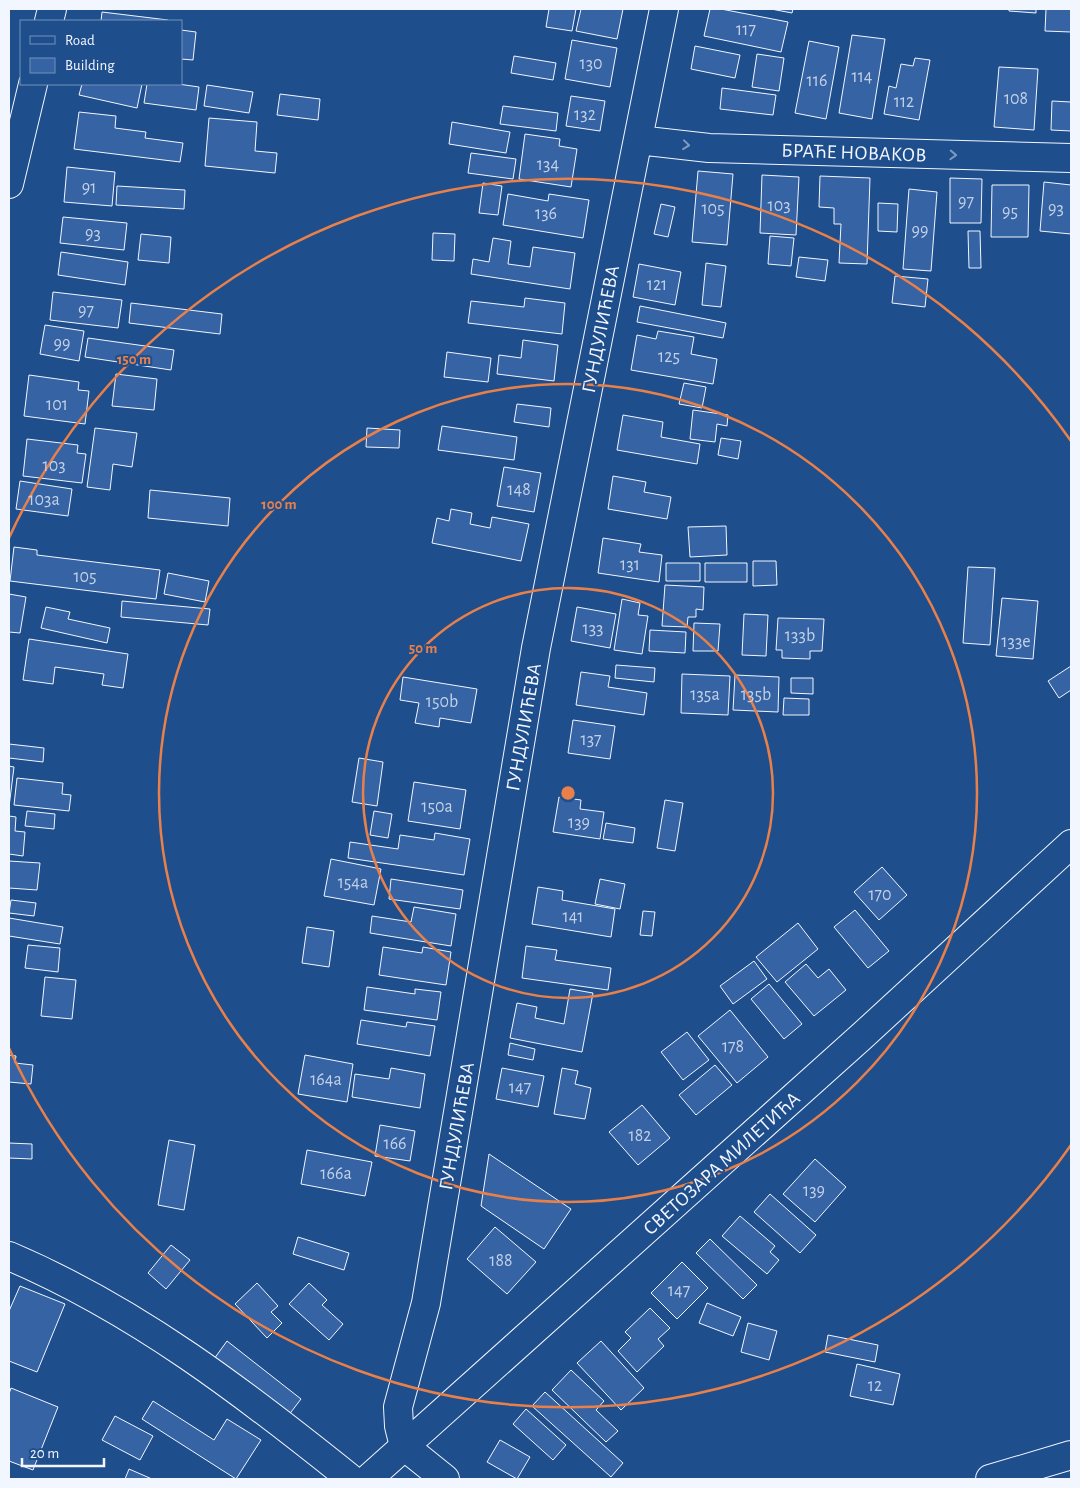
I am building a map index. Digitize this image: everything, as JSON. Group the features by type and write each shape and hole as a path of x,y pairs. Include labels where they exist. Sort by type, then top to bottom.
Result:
{"street":[{"name":"ГУНДУЛИЋЕВА","path":"404,1446 399,1426 398,1407 426,1304 536,648 664,9"},
{"path":"9,184 34,85"},
{"name":"БРАЋЕ НОВАКОВ","path":"638,140 709,148 1071,158"},
{"name":"СВЕТОЗАРА МИЛЕТИЋА","path":"368,1479 862,1037 1071,844"},
{"path":"9,1256 78,1288 162,1337 277,1420 351,1479"},
{"path":"404,1446 445,1479"},
{"path":"990,1479 1071,1455"}],"building":[{"path":"549,9 576,9 572,31 546,27"},
{"path":"581,9 623,9 617,39 576,31"},
{"path":"710,9 721,9 788,22 781,52 704,36"},
{"path":"771,9 793,9 792,13"},
{"path":"1009,9 1036,9 1036,13 1009,11"},
{"path":"1046,9 1071,9 1071,32 1045,31"},
{"path":"102,12 168,20 101,20"},
{"path":"182,30 196,32 193,60 182,59"},
{"path":"852,35 885,39 872,119 839,113"},
{"path":"572,40 617,48 610,87 565,79"},
{"path":"809,41 839,47 826,119 795,113"},
{"path":"695,46 740,55 735,78 691,69"},
{"path":"757,54 784,58 779,91 752,87"},
{"path":"514,56 556,63 553,80 511,73"},
{"path":"915,58 930,60 919,120 884,114 889,86 896,88 901,64 913,66"},
{"path":"999,67 1038,69 1034,130 994,127"},
{"path":"82,85 142,85 137,108 79,95"},
{"path":"147,85 182,85 199,87 196,110 144,103"},
{"path":"207,85 253,92 249,113 204,106"},
{"path":"722,88 776,95 773,115 720,109"},
{"path":"280,94 320,99 318,120 277,115"},
{"path":"571,96 605,101 600,131 566,126"},
{"path":"1052,101 1071,102 1071,131 1051,130"},
{"path":"503,106 558,113 556,131 500,124"},
{"path":"79,112 116,116 115,128 146,132 145,138 183,143 180,162 74,149"},
{"path":"209,118 257,122 255,151 277,153 275,173 205,166"},
{"path":"452,122 510,132 506,153 449,144"},
{"path":"525,134 560,139 559,146 577,149 571,187 519,179"},
{"path":"471,153 516,159 513,179 468,173"},
{"path":"67,167 115,172 112,206 64,202"},
{"path":"698,171 733,174 727,245 692,242"},
{"path":"762,175 799,177 796,235 760,233"},
{"path":"820,176 870,178 867,264 839,263 841,224 834,224 834,208 819,207"},
{"path":"950,178 982,179 981,223 950,223"},
{"path":"1044,182 1071,185 1071,234 1040,231"},
{"path":"483,183 502,186 498,215 479,213"},
{"path":"992,185 1029,185 1028,237 991,237"},
{"path":"117,186 185,190 184,209 116,205"},
{"path":"909,189 937,192 931,271 903,269"},
{"path":"508,194 548,201 549,194 589,200 583,238 503,225"},
{"path":"878,203 898,204 897,232 878,231"},
{"path":"661,204 675,207 668,237 654,234"},
{"path":"63,217 127,223 124,250 60,243"},
{"path":"968,231 980,231 981,268 969,268"},
{"path":"433,233 455,234 454,261 432,260"},
{"path":"141,234 171,237 169,263 138,260"},
{"path":"770,236 794,238 791,266 768,264"},
{"path":"493,238 511,241 508,264 530,267 533,247 575,253 570,289 471,274 473,259 489,262"},
{"path":"61,252 128,262 125,285 58,275"},
{"path":"799,257 828,260 825,281 796,277"},
{"path":"706,263 726,266 721,307 702,305"},
{"path":"639,264 681,272 675,305 633,297"},
{"path":"895,276 928,279 925,307 892,303"},
{"path":"53,292 122,300 118,328 50,320"},
{"path":"525,298 565,303 562,334 468,323 471,301 524,307"},
{"path":"131,303 222,314 220,334 129,323"},
{"path":"640,306 726,323 723,338 637,322"},
{"path":"45,325 84,331 79,361 40,354"},
{"path":"658,331 694,337 691,354 717,359 713,384 631,370 637,335 656,339"},
{"path":"88,338 174,350 171,370 85,357"},
{"path":"523,340 558,345 554,381 497,374 499,355 521,358"},
{"path":"447,352 491,358 488,382 444,377"},
{"path":"116,374 157,379 154,410 112,406"},
{"path":"29,375 79,382 78,390 89,391 85,424 24,416"},
{"path":"684,383 706,387 702,408 679,404"},
{"path":"517,404 551,408 549,427 514,422"},
{"path":"693,410 728,415 727,426 717,424 715,442 690,439"},
{"path":"623,415 663,422 661,437 700,444 697,464 617,450"},
{"path":"442,426 517,437 514,460 438,450"},
{"path":"95,428 137,433 132,467 113,464 110,490 87,487"},
{"path":"367,428 400,430 399,448 366,447"},
{"path":"721,438 741,441 738,459 718,455"},
{"path":"27,439 78,445 77,453 86,454 82,483 23,476"},
{"path":"504,467 541,473 534,512 497,506"},
{"path":"613,476 646,482 644,492 671,497 667,519 608,509"},
{"path":"20,481 72,489 68,516 16,509"},
{"path":"150,490 230,498 228,526 148,518"},
{"path":"451,509 472,513 470,524 490,528 492,517 529,524 521,561 432,543 437,518 449,521"},
{"path":"726,526 727,555 690,557 688,527"},
{"path":"603,538 641,544 639,552 662,555 659,582 598,573"},
{"path":"14,547 37,550 37,555 160,570 156,599 10,581"},
{"path":"753,561 776,561 777,585 753,586"},
{"path":"666,563 700,563 700,581 666,581"},
{"path":"705,563 747,563 747,582 705,582"},
{"path":"968,567 995,568 990,645 963,643"},
{"path":"168,573 209,581 205,602 164,594"},
{"path":"665,585 704,587 703,610 696,609 696,617 688,617 687,627 662,626"},
{"path":"9,594 26,597 20,633 9,632"},
{"path":"1002,598 1038,601 1033,659 996,656"},
{"path":"622,599 640,603 638,615 648,616 642,654 614,650"},
{"path":"122,601 210,609 208,625 121,617"},
{"path":"46,607 70,612 68,619 110,628 107,643 41,628"},
{"path":"577,607 616,614 610,648 571,641"},
{"path":"744,614 768,615 766,656 742,655"},
{"path":"778,618 824,619 822,651 810,651 810,659 782,658 782,650 776,650"},
{"path":"694,623 720,624 718,651 693,651"},
{"path":"650,630 686,632 685,653 649,651"},
{"path":"29,639 128,654 123,688 102,685 104,674 55,667 53,684 23,680"},
{"path":"616,665 655,668 654,682 615,678"},
{"path":"1071,666 1071,690 1059,698 1048,681"},
{"path":"581,672 610,676 608,687 647,693 644,715 576,705"},
{"path":"682,674 730,676 728,715 681,713"},
{"path":"735,675 779,677 778,712 733,710"},
{"path":"403,677 477,689 471,723 440,718 439,727 415,723 419,703 400,700"},
{"path":"791,678 813,678 813,694 791,693"},
{"path":"784,698 809,699 809,715 783,715"},
{"path":"573,720 615,726 610,759 568,753"},
{"path":"9,744 44,748 43,762 9,758"},
{"path":"359,758 383,762 377,806 352,802"},
{"path":"9,766 14,767 9,807"},
{"path":"17,778 63,783 62,794 71,795 69,811 14,805"},
{"path":"414,782 466,790 460,829 408,821"},
{"path":"559,797 581,800 580,809 604,812 600,839 553,832"},
{"path":"665,800 683,803 675,851 657,848"},
{"path":"27,811 55,814 54,829 25,826"},
{"path":"374,811 392,814 388,838 370,835"},
{"path":"9,816 16,817 15,831 25,832 23,856 9,854"},
{"path":"606,823 635,828 633,843 603,839"},
{"path":"435,833 470,839 464,875 348,858 350,842 398,849 400,835 434,840"},
{"path":"331,859 381,869 374,905 324,896"},
{"path":"9,861 40,863 37,890 9,888"},
{"path":"882,867 907,895 879,920 854,892"},
{"path":"391,879 463,890 460,909 389,899"},
{"path":"600,879 625,884 620,909 595,904"},
{"path":"538,887 563,891 562,900 615,909 611,937 532,924"},
{"path":"11,900 36,903 34,916 9,913"},
{"path":"414,907 456,914 451,946 370,933 372,916 411,922"},
{"path":"855,910 889,951 868,968 834,927"},
{"path":"643,911 655,912 652,936 640,935"},
{"path":"9,918 63,927 60,944 9,936"},
{"path":"798,923 818,949 777,982 756,957"},
{"path":"307,927 334,931 329,967 302,963"},
{"path":"28,945 60,948 58,972 25,968"},
{"path":"526,946 557,950 555,960 611,968 608,990 522,978"},
{"path":"383,947 422,953 423,947 451,952 446,985 379,975"},
{"path":"754,961 767,979 733,1004 720,986"},
{"path":"806,964 818,978 829,969 846,990 814,1016 785,982"},
{"path":"45,977 76,980 72,1019 41,1016"},
{"path":"769,984 802,1024 784,1039 751,999"},
{"path":"367,987 415,994 415,989 441,992 437,1020 364,1010"},
{"path":"570,989 593,993 582,1052 510,1038 517,1003 537,1007 535,1018 564,1024"},
{"path":"730,1010 768,1057 737,1083 698,1036"},
{"path":"361,1020 406,1027 407,1022 435,1026 430,1056 357,1044"},
{"path":"687,1032 709,1060 683,1080 661,1052"},
{"path":"510,1043 535,1049 533,1060 508,1055"},
{"path":"9,1055 16,1056 15,1063 33,1065 31,1084 9,1082"},
{"path":"305,1055 353,1064 347,1102 298,1094"},
{"path":"715,1065 732,1085 696,1115 679,1095"},
{"path":"391,1068 425,1074 420,1108 352,1097 355,1074 389,1079"},
{"path":"502,1068 544,1076 538,1107 496,1099"},
{"path":"562,1068 578,1071 575,1084 591,1088 585,1119 554,1114"},
{"path":"642,1105 670,1138 638,1165 609,1132"},
{"path":"380,1125 415,1131 410,1161 375,1156"},
{"path":"169,1140 195,1145 184,1210 158,1205"},
{"path":"9,1143 32,1144 32,1159 9,1158"},
{"path":"307,1150 372,1162 365,1196 301,1184"},
{"path":"489,1154 571,1209 544,1249 481,1206"},
{"path":"815,1159 846,1187 815,1222 783,1194"},
{"path":"770,1194 816,1235 800,1253 754,1212"},
{"path":"740,1216 775,1246 770,1252 779,1260 767,1274 722,1236"},
{"path":"495,1227 536,1262 507,1294 467,1259"},
{"path":"298,1237 349,1253 344,1270 293,1254"},
{"path":"710,1239 757,1285 743,1299 696,1253"},
{"path":"171,1245 190,1260 166,1289 148,1273"},
{"path":"682,1262 708,1288 677,1319 651,1293"},
{"path":"257,1283 278,1306 271,1312 282,1323 267,1338 235,1304"},
{"path":"309,1283 327,1300 322,1305 343,1324 329,1340 289,1304"},
{"path":"20,1286 65,1304 37,1372 9,1361 9,1311"},
{"path":"707,1303 741,1317 733,1336 699,1323"},
{"path":"650,1308 670,1328 658,1339 664,1346 637,1372 618,1351 631,1338 625,1332"},
{"path":"748,1323 777,1331 769,1360 741,1352"},
{"path":"828,1335 878,1345 875,1362 825,1352"},
{"path":"227,1341 301,1399 288,1416 214,1359"},
{"path":"601,1341 644,1388 621,1410 577,1363"},
{"path":"857,1364 900,1374 893,1405 850,1396"},
{"path":"571,1370 604,1401 596,1410 618,1431 606,1442 552,1390"},
{"path":"11,1388 58,1407 33,1470 9,1461 9,1394"},
{"path":"545,1392 623,1463 611,1477 532,1406"},
{"path":"153,1401 214,1440 227,1419 261,1440 236,1479 142,1419"},
{"path":"526,1409 566,1445 553,1460 513,1424"},
{"path":"115,1416 153,1436 140,1460 102,1440"},
{"path":"500,1440 530,1457 517,1479 487,1462"},
{"path":"129,1469 152,1479 125,1479"}]}
